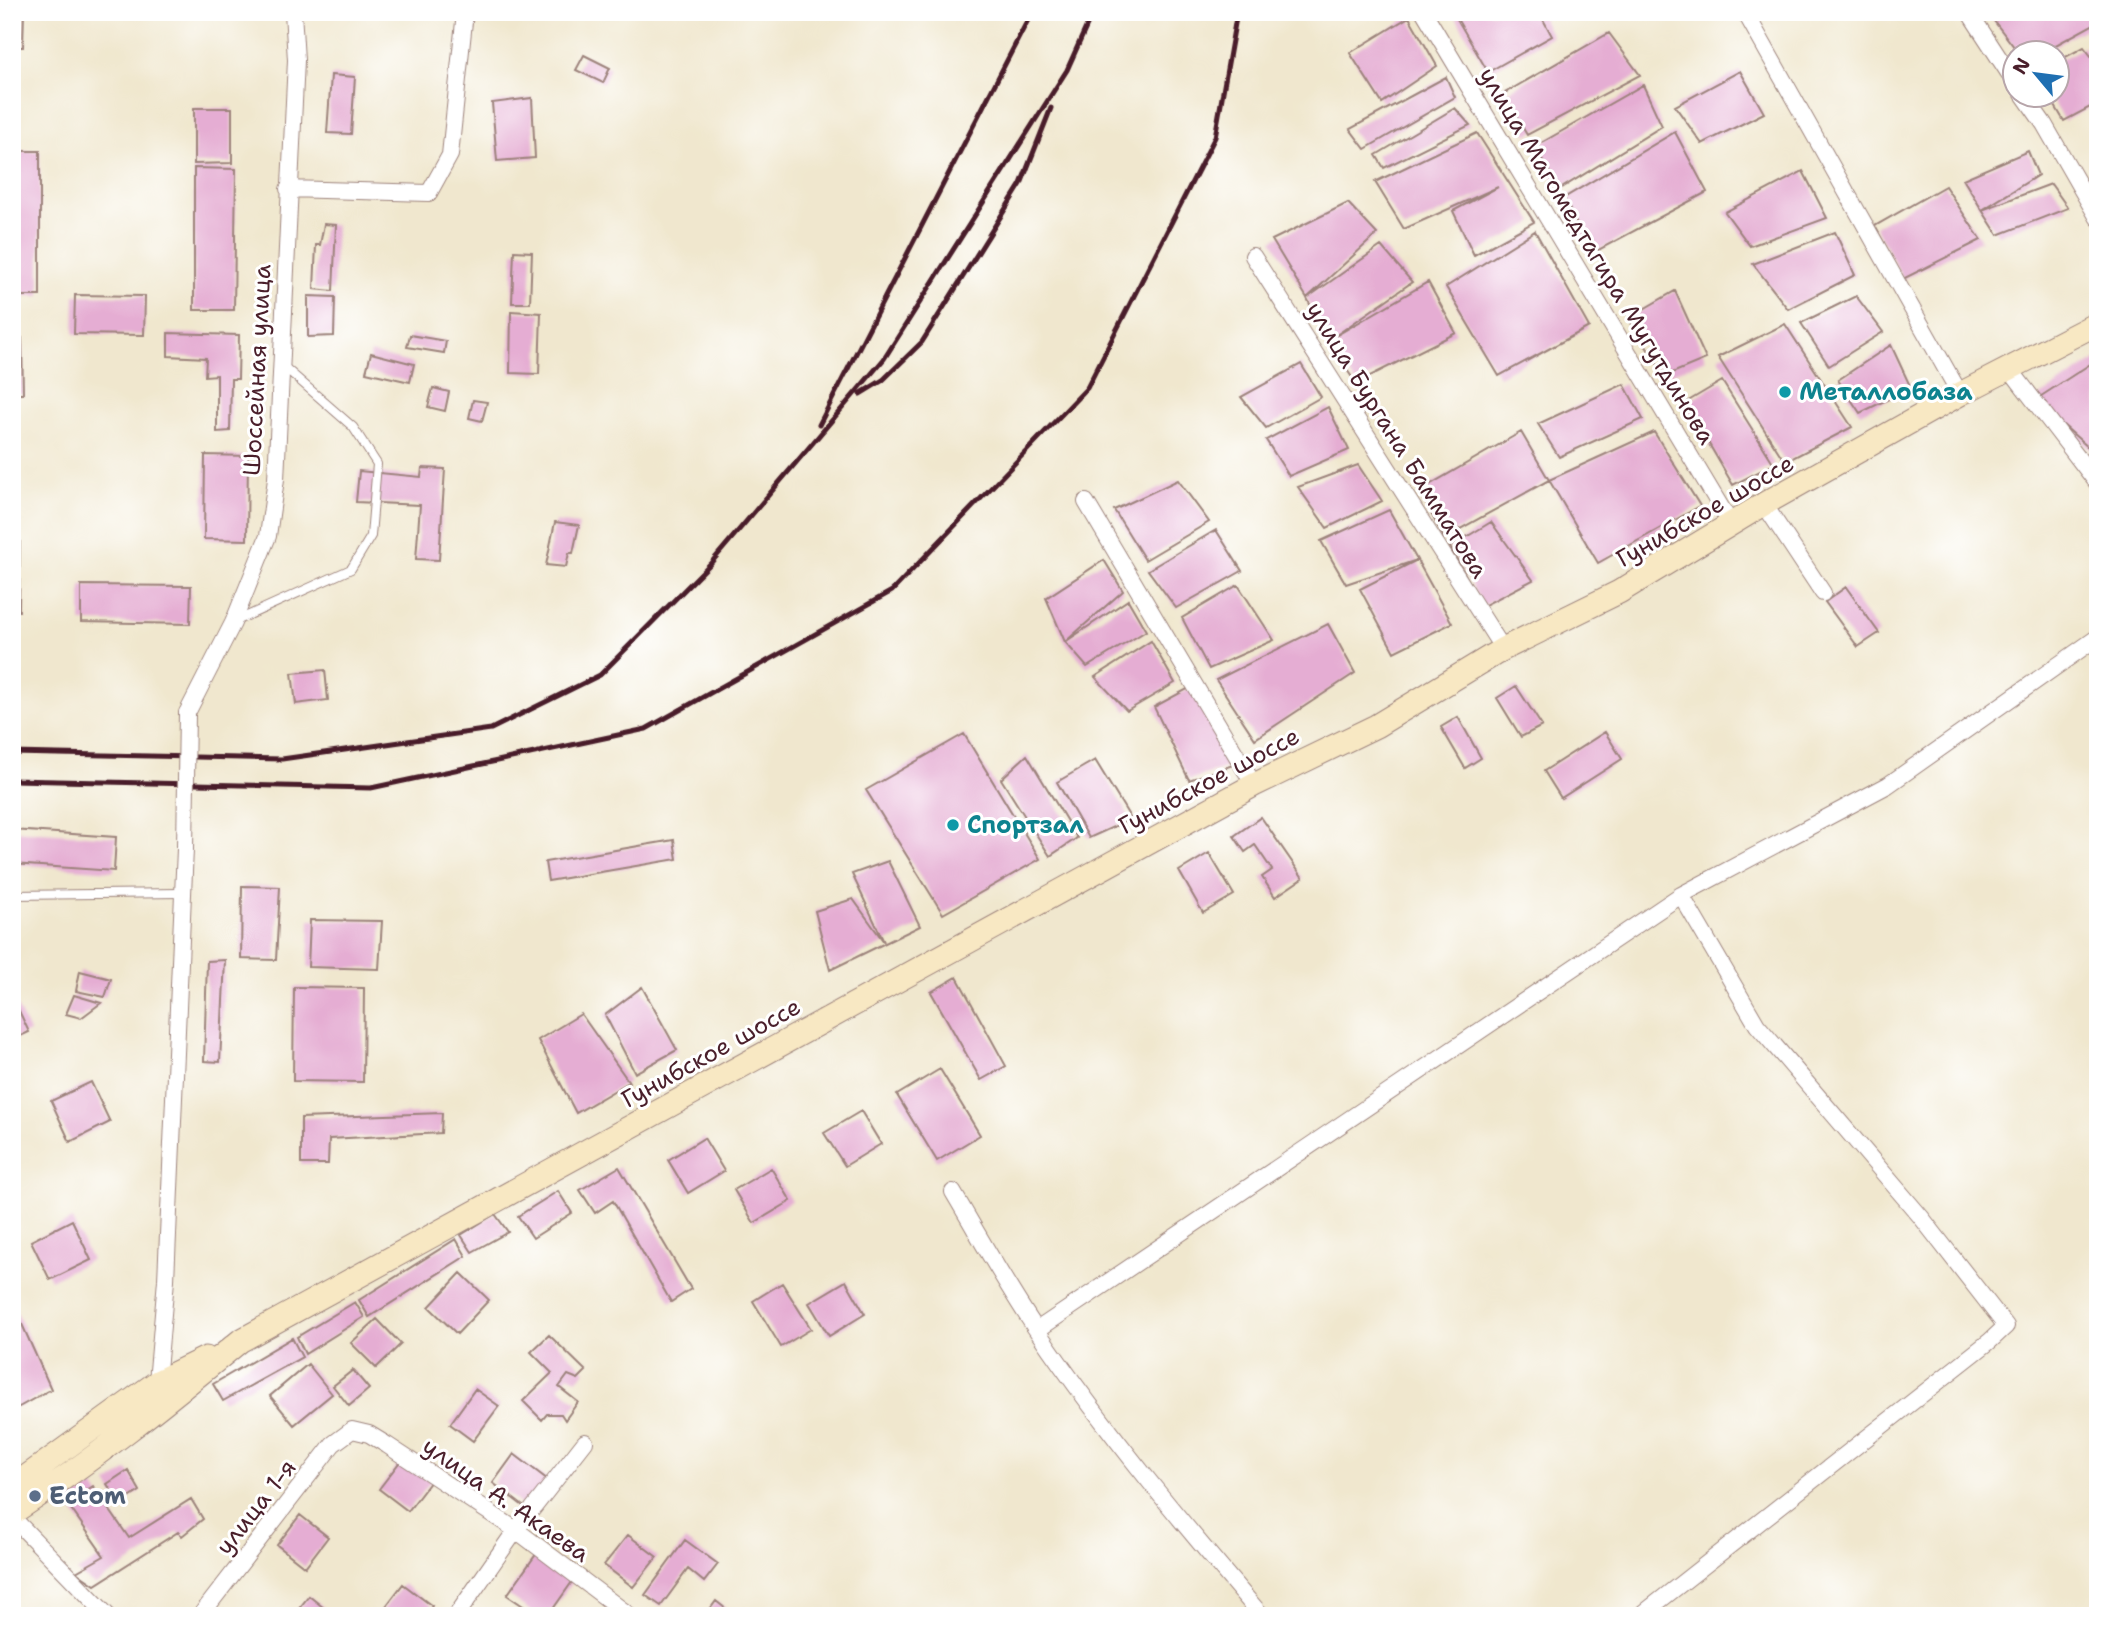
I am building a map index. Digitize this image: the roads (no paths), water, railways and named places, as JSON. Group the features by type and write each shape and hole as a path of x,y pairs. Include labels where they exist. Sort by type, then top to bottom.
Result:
{"main road":[{"name":"Гунибское шоссе","path":"163,1391 240,1341 1254,785 1376,726 1503,649 1619,592 1765,504 1960,394 2098,323"},
{"path":"12,1487 163,1391"},
{"path":"12,1515 59,1483 163,1391"}],"street":[{"name":"Шоссейная улица","path":"182,893 187,713 233,623 268,536 275,478 296,60 293,12"},
{"path":"288,189 429,193 450,155 465,12"},
{"name":"улица Магомедтагира Мугутдинова","path":"1424,12 1731,524"},
{"path":"1745,12 1960,394"},
{"path":"1969,12 2002,64"},
{"path":"2033,108 2098,218"},
{"name":"улица Бургана Бамматова","path":"1253,256 1503,649"},
{"path":"2010,368 2098,484"},
{"path":"1086,502 1254,785"},
{"path":"1765,504 1823,593"},
{"path":"1037,1331 1681,895 1888,785 2098,637"},
{"path":"163,1391 182,893"},
{"path":"1640,1616 1990,1341 2006,1325 1921,1217 1757,1024 1681,895"},
{"path":"953,1192 1037,1331 1154,1491 1262,1616"},
{"name":"улица А. Акаева","path":"352,1430 369,1434 516,1530 630,1616"},
{"name":"улица 1-я","path":"200,1616 333,1444 352,1430"},
{"path":"456,1616 516,1530 585,1442"},
{"path":"12,1515 108,1616"}],"lane":[{"path":"233,623 351,569 371,536 377,464 353,427 280,363"},
{"path":"12,895 182,893"}],"railway":[{"path":"819,425 1032,12"},
{"path":"12,753 282,759 491,729 600,675 710,564 884,359 1067,70 1093,12"},
{"path":"12,780 371,788 646,729 892,591 1087,388 1215,137 1237,12"},
{"path":"860,394 883,380 922,342 1021,184 1051,108"}],"place":[{"name":"Металлобаза","path":"1785,392"},
{"name":"Спортзал","path":"953,825"},
{"name":"Ectom","path":"35,1496"}]}
